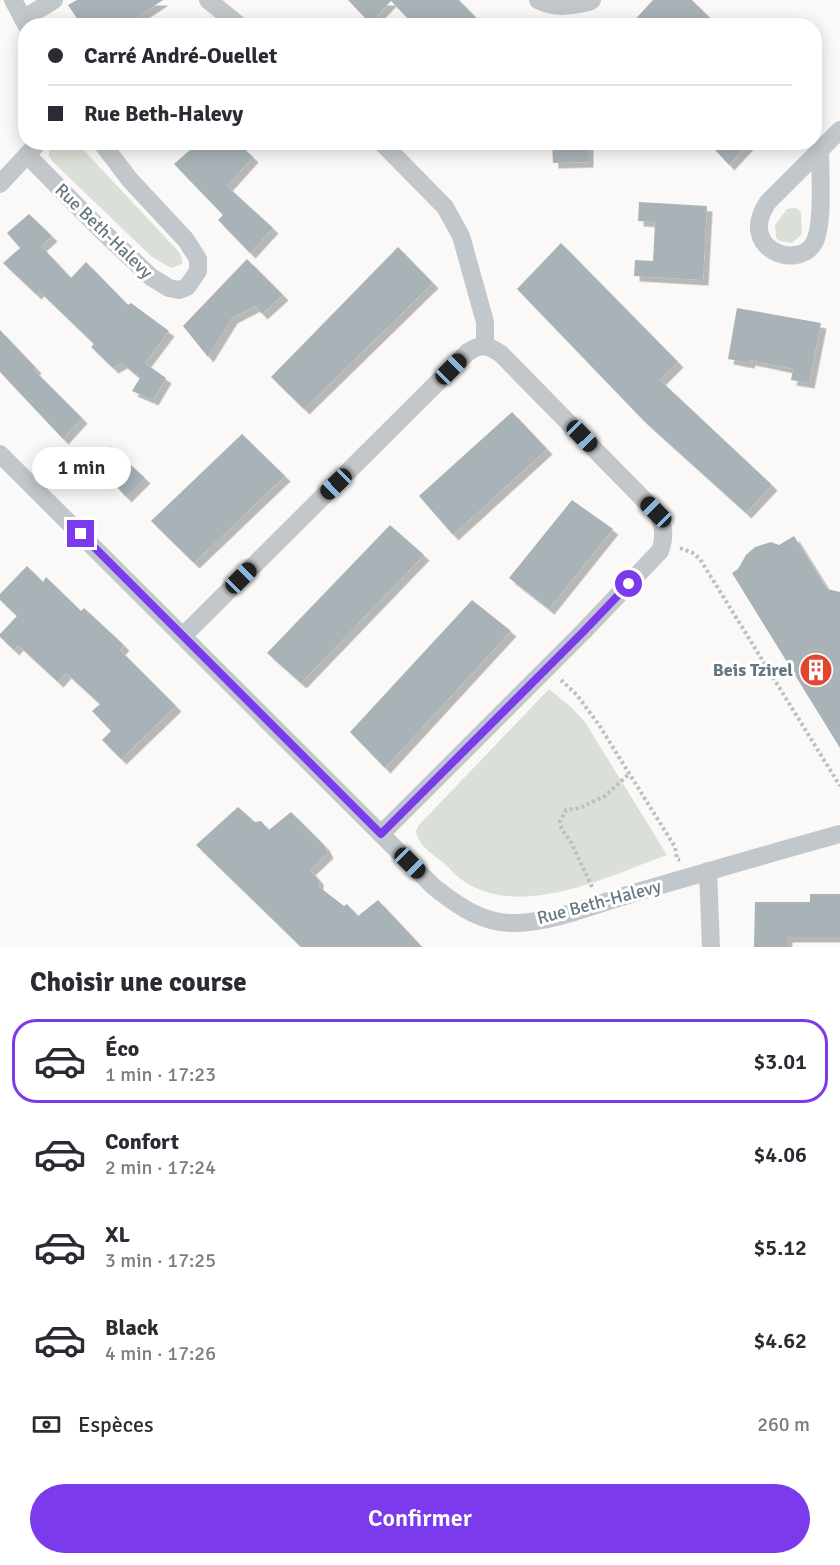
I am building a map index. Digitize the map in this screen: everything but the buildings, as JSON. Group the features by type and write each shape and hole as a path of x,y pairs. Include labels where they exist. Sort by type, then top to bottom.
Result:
{"street":[{"path":"13,0 23,18"},
{"path":"30,18 54,0"},
{"path":"208,0 230,18"},
{"path":"538,0 546,4 566,6 592,0"},
{"path":"822,148 840,130"},
{"name":"Rue Beth-Halevy","path":"0,184 31,150"},
{"name":"Rue Beth-Halevy","path":"35,150 99,228 151,277 170,288 179,290 187,287 198,271 198,258 186,240 130,180 107,150"},
{"path":"389,150 445,207 461,236 486,322 485,345"},
{"path":"820,150 819,226 814,243 809,249 797,255 778,253 769,248 759,235 762,210 820,150"},
{"path":"183,636 468,352 485,345 501,354 656,512 662,520 663,542 660,551 583,632 381,834"},
{"name":"Rue Beth-Halevy","path":"0,454 434,887 459,907 472,914 515,923 548,919 840,834"},
{"path":"708,871 711,947"}],"path":[{"path":"676,547 693,553 700,559 840,786"},
{"path":"557,677 577,695 592,716 675,847 676,858"},
{"path":"589,879 572,842 562,830 560,822 562,815 567,810 580,808 605,796 629,774"}],"shaded area":[{"path":"49,150 84,150 179,252 182,264 171,268 152,257 49,156"},
{"path":"787,209 798,209 801,213 802,234 792,243 779,241 776,237 775,225"},
{"path":"549,689 585,722 667,855 564,891 537,896 510,896 485,892 458,877 423,846 416,831 419,825"}],"place":[{"name":"Beis Tzirel","path":"816,670"}],"route":[{"path":"81,534 381,834 629,584"}]}
